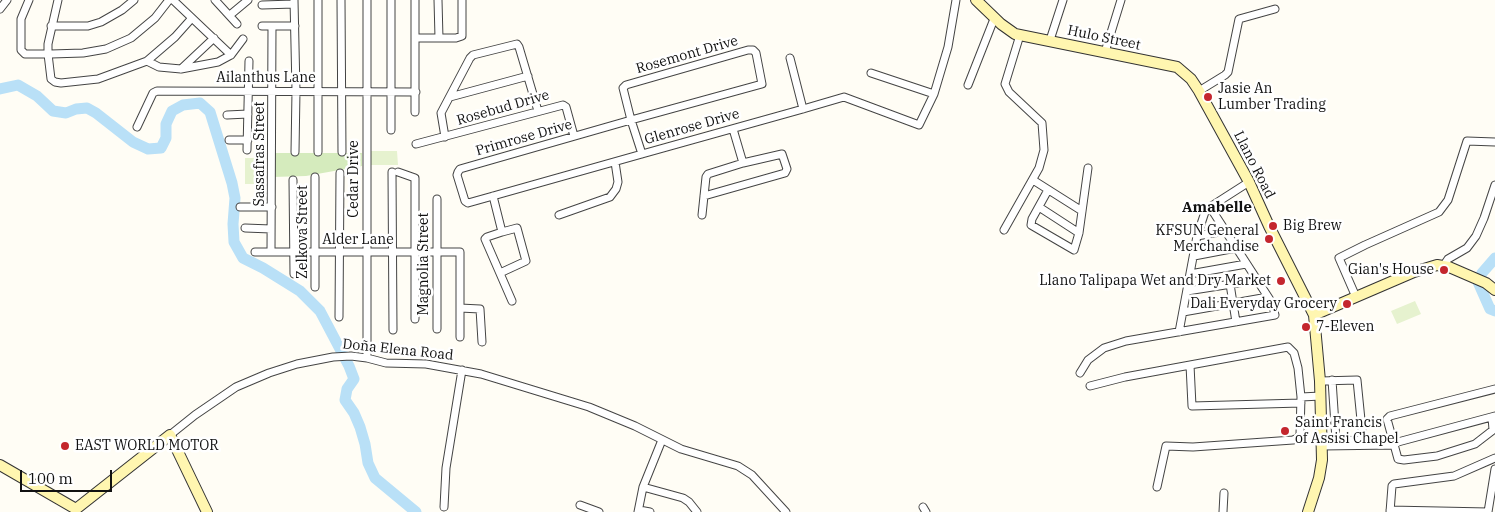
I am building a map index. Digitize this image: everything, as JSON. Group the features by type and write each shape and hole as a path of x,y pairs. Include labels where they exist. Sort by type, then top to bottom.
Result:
{"main road":[{"name":"Hulo Street","path":"976,0 994,19 1008,30 1020,35 1177,67 1191,79 1214,117"},
{"name":"Llano Road","path":"1214,117 1249,182 1314,315 1321,396 1322,443 1319,478 1308,512"},
{"path":"1314,315 1425,268 1444,265 1495,290"},
{"path":"170,435 207,512"},
{"name":"Doña Elena Road","path":"0,465 76,508 170,435"}],"street":[{"path":"0,9 7,0"},
{"path":"28,0 21,19 21,50 25,54 83,53 106,49 130,38 155,18 169,0"},
{"path":"58,0 51,26 48,54 51,80 60,83 98,79 147,61 192,18"},
{"path":"51,26 88,26 101,22 122,10 134,0"},
{"path":"173,0 231,55"},
{"path":"215,0 237,24"},
{"path":"230,15 248,0"},
{"path":"318,0 318,152"},
{"path":"341,0 342,152"},
{"name":"Cedar Drive","path":"367,0 367,358"},
{"path":"391,0 391,130"},
{"path":"415,0 415,112"},
{"path":"438,0 439,38"},
{"path":"415,38 456,38 462,36 462,0"},
{"path":"871,73 934,94 948,47 956,0"},
{"path":"1050,40 1062,0"},
{"path":"1105,52 1121,0"},
{"path":"262,5 294,2 295,152"},
{"path":"1199,91 1228,72 1239,19 1275,9"},
{"path":"968,85 994,19"},
{"path":"262,26 295,26"},
{"name":"Sassafras Street","path":"271,252 272,26"},
{"path":"1004,230 1039,168 1044,150 1042,123 1009,92 1005,84 1020,35"},
{"path":"180,69 214,38"},
{"path":"147,61 159,67 180,69 218,62 231,55 243,39"},
{"path":"445,137 441,113 473,54 517,44 538,111"},
{"name":"Rosemont Drive","path":"631,120 622,88 626,85 753,50 756,53 762,84"},
{"path":"790,58 803,109"},
{"path":"247,150 249,61"},
{"path":"450,97 528,76"},
{"name":"Primrose Drive","path":"468,203 465,201 457,175 460,169 762,84"},
{"name":"Ailanthus Lane","path":"138,127 153,93 157,92 367,90 416,92"},
{"name":"Glenrose Drive","path":"468,203 846,97 919,125 934,94"},
{"name":"Rosebud Drive","path":"416,144 563,104 566,108 574,136"},
{"path":"227,115 248,114"},
{"path":"631,120 642,154"},
{"path":"733,129 743,163"},
{"path":"230,140 248,140"},
{"path":"1356,297 1339,258 1365,244 1439,212 1448,200 1467,141 1495,142"},
{"path":"702,215 706,176 708,174 781,154 787,172 704,196"},
{"path":"559,215 610,197 616,189 618,182 615,162"},
{"path":"1048,190 1031,222 1032,225 1072,250 1075,248 1079,233 1088,168"},
{"path":"394,330 395,172 415,178 415,319"},
{"path":"339,317 340,173"},
{"name":"Zelkova Street","path":"315,176 315,287"},
{"path":"293,180 294,274"},
{"path":"1033,180 1082,211"},
{"path":"1179,332 1197,236 1205,212 1249,182"},
{"path":"1444,265 1448,259 1467,248 1476,236 1495,185"},
{"path":"493,196 502,232"},
{"name":"Magnolia Street","path":"437,199 437,329"},
{"path":"240,207 272,207"},
{"path":"1039,207 1079,233"},
{"path":"1080,373 1088,360 1104,348 1126,341 1273,316 1275,314 1268,297 1210,207"},
{"path":"245,228 271,229"},
{"path":"500,273 526,261 517,228 485,239 512,301"},
{"path":"1197,236 1225,231"},
{"path":"1194,256 1236,248"},
{"name":"Alder Lane","path":"255,252 459,252 461,253 460,308"},
{"path":"1190,274 1246,264"},
{"path":"1187,291 1257,280"},
{"path":"1230,284 1236,322"},
{"path":"1183,312 1268,297"},
{"path":"460,337 460,308 480,310 482,342"},
{"path":"1090,386 1288,347 1294,353 1298,368 1301,400 1300,434 1298,438 1293,440 1192,447 1166,446 1157,487"},
{"name":"Doña Elena Road","path":"170,435 214,401 245,383 298,364 350,356 381,362 419,364 462,370 500,379 589,407 692,453 745,470 752,475 786,512"},
{"path":"1190,365 1191,404 1194,407 1301,400 1321,396"},
{"path":"444,507 446,468 462,370"},
{"path":"1320,381 1355,379 1358,382 1363,440"},
{"path":"1332,380 1336,440"},
{"path":"1322,443 1395,442 1493,416 1494,426 1491,433 1475,444 1459,450 1437,456 1398,459 1395,442 1387,419 1390,416 1495,389"},
{"path":"650,512 639,511 643,488 662,440"},
{"path":"1322,443 1336,440 1395,442"},
{"path":"1495,458 1454,476 1394,484 1392,486 1390,511 1488,512 1495,469"},
{"path":"643,488 683,498 697,512"},
{"path":"1223,512 1224,492"},
{"path":"580,505 599,512"}],"green space":[{"path":"370,151 397,151 398,165 370,165"},
{"path":"273,153 362,153 362,166 306,176 273,177"},
{"path":"245,158 259,158 259,184 245,184"},
{"path":"1415,301 1421,314 1397,324 1391,311"}],"waterway":[{"path":"0,89 18,85 37,96 53,111 66,113 76,109 87,108 133,142 148,149 161,148 166,138 166,124 172,111 183,105 200,103 210,112 235,198 234,242 243,258 300,291 320,311 354,379 347,389 345,400 354,413 360,427 368,463 375,478 416,512"},
{"path":"1495,258 1482,273 1478,282 1490,309 1495,311"}],"place":[{"name":"Jasie An Lumber Trading","path":"1208,97"},
{"name":"Big Brew","path":"1273,226"},
{"name":"KFSUN General Merchandise","path":"1269,239"},
{"name":"Gian's House","path":"1444,270"},
{"name":"Llano Talipapa Wet and Dry Market","path":"1281,281"},
{"name":"Dali Everyday Grocery","path":"1347,304"},
{"name":"7-Eleven","path":"1306,327"},
{"name":"Saint Francis of Assisi Chapel","path":"1285,431"},
{"name":"EAST WORLD MOTOR","path":"65,446"}],"district":[{"name":"Amabelle","path":"1217,208"}]}
